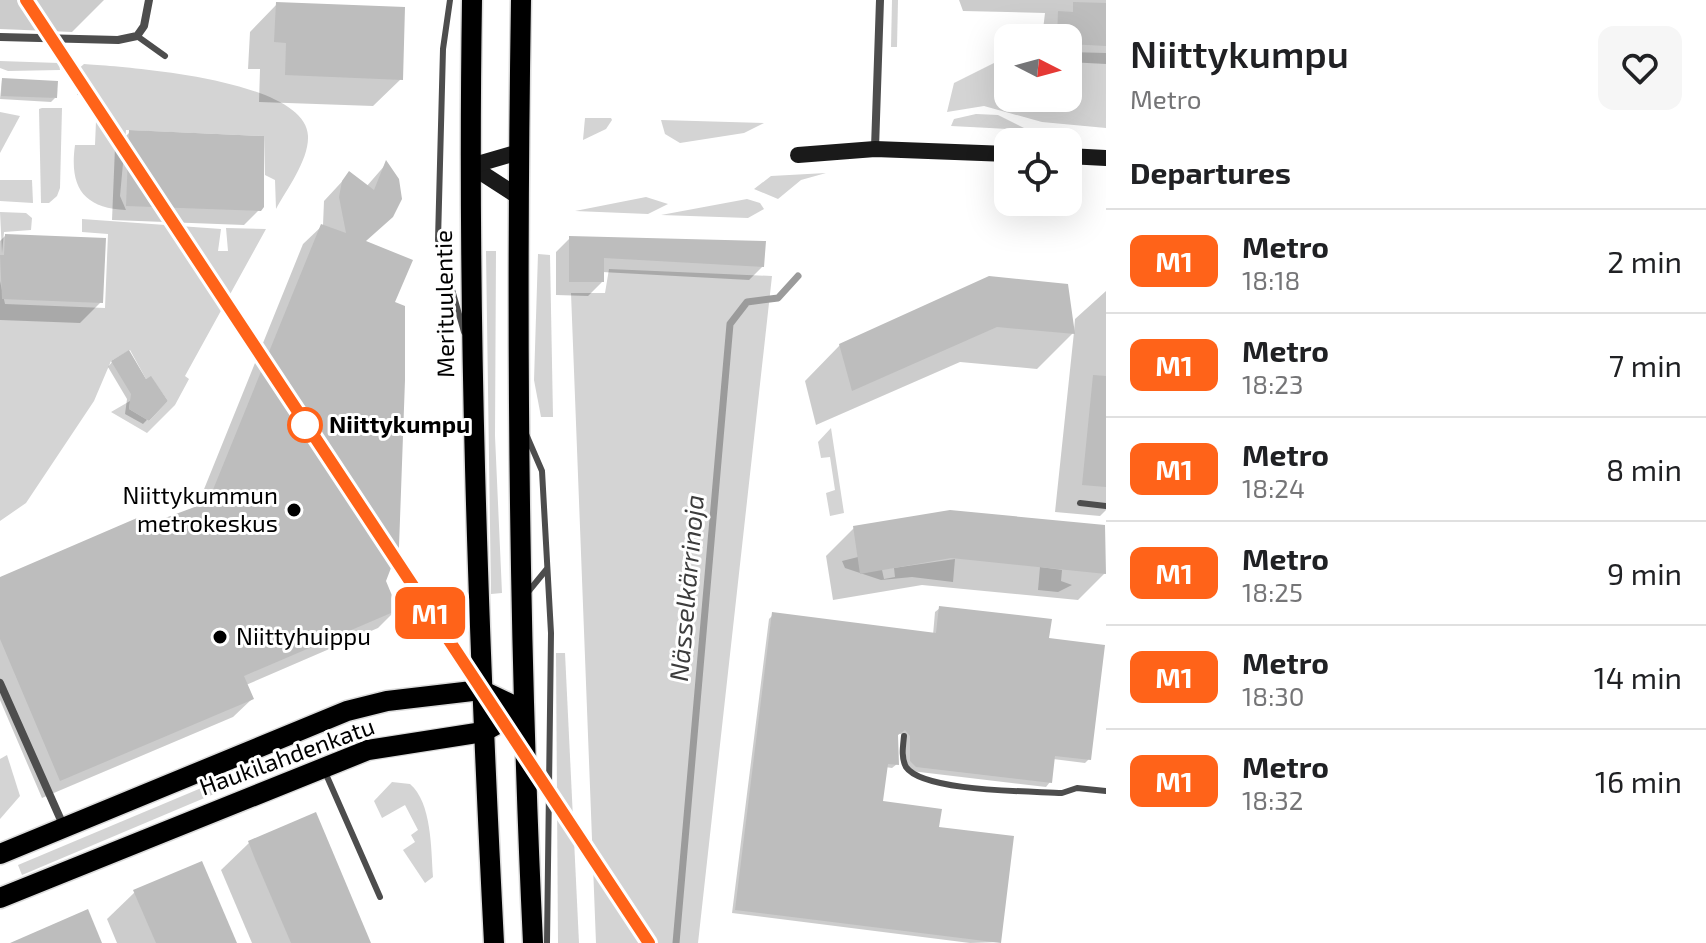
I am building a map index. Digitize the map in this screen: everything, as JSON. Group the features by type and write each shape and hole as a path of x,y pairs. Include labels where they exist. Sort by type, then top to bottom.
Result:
{"main road":[{"name":"Merituulentie","path":"472,0 472,359 481,690 494,943"},
{"path":"521,0 517,413 523,710 533,943"},
{"path":"798,155 875,149 994,153"},
{"path":"471,166 519,152"},
{"path":"1082,157 1106,158"},
{"path":"471,166 519,197"},
{"path":"481,690 523,710"},
{"name":"Haukilahdenkatu","path":"0,854 347,711 387,701 481,690"},
{"name":"Haukilahdenkatu","path":"0,898 368,750 483,732 523,710"}],"street":[{"path":"0,37 118,40 137,36 144,26 149,0"},
{"path":"875,149 880,0"},
{"path":"0,683 64,827"}],"lane":[{"path":"450,0 443,49 438,240 472,359"},
{"path":"137,36 165,56"},
{"path":"517,413 542,471 552,703 547,943"},
{"path":"1080,503 1106,506"},
{"path":"521,601 546,570"},
{"path":"904,736 903,758 907,767 927,781 1062,793 1077,788 1106,791"},
{"path":"322,767 380,897"}],"shaded area":[{"path":"892,0 898,0 897,47 891,47"},
{"path":"1082,52 1106,53 1106,128 1042,122 1006,112 1082,112"},
{"path":"0,61 59,63 60,70 8,71 0,68"},
{"path":"994,63 994,109 984,106 947,112 954,83"},
{"path":"84,64 173,73 248,89 278,101 300,117 308,136 305,155 276,209 275,180 265,175 264,136 126,130 120,196 126,210 99,205 90,200 77,184 74,160 75,145 95,145 97,97 77,95 77,70"},
{"path":"62,108 60,188 49,203 41,203 39,109"},
{"path":"0,112 20,116 0,153"},
{"path":"976,114 998,115 1024,128 951,126 954,119"},
{"path":"585,118 612,120 606,129 583,140"},
{"path":"661,120 764,123 744,133 680,143 665,134"},
{"path":"826,173 801,180 778,199 754,189 771,176"},
{"path":"0,180 32,180 33,203 0,201"},
{"path":"646,197 668,204 648,214 575,211"},
{"path":"747,199 760,203 764,209 748,218 661,215"},
{"path":"0,212 26,213 32,218 31,230 4,232 2,253"},
{"path":"82,219 221,229 218,251 228,251 226,228 266,229 185,376 189,379 175,405 147,433 111,412 130,401 129,409 149,421 168,401 151,377 146,379 130,350 111,361 94,401 26,503 0,521 0,281 5,304 105,308 108,234 82,232"},
{"path":"486,251 496,251 495,436 502,593 491,594"},
{"path":"538,254 550,255 553,417 541,417 534,380"},
{"path":"609,269 772,276 698,943 596,943 571,293 605,293"},
{"path":"831,428 844,513 830,516 826,493 835,490 830,457 821,458 818,442"},
{"path":"858,557 882,570 884,579 895,577 894,568 955,559 953,582 912,577 881,580 845,568 842,561"},
{"path":"1040,567 1062,570 1061,581 1072,585 1058,592 1038,590"},
{"path":"556,653 565,653 579,943 558,943"},
{"path":"313,741 318,750 22,875 18,865"},
{"path":"7,755 20,796 0,819 0,759"},
{"path":"392,782 410,784 423,803 429,827 433,877 425,883 403,850 415,842 411,835 418,830 405,805 382,818 374,801"}],"building":[{"path":"276,2 405,7 403,80 285,75 286,43 274,42"},
{"path":"1073,2 1106,3 1106,46 1082,45 1082,24 1058,24 1058,11 1073,12"},
{"path":"2,78 58,81 57,98 1,96"},
{"path":"129,130 264,136 264,207 261,211 126,206"},
{"name":"Niittykummun metrokeskus","path":"386,160 399,179 402,199 393,217 366,241 413,260 395,302 405,306 405,380 399,547 386,581 398,610 244,676 254,699 60,781 0,639 0,577 137,518 141,527 208,502 321,224 346,233 339,197 342,181 349,171 374,190"},
{"path":"5,234 106,238 103,303 2,299 0,255 4,255"},
{"path":"569,236 766,241 764,267 604,258 604,282 569,282"},
{"path":"989,276 1068,284 1075,334 997,327 852,391 839,344"},
{"path":"129,350 146,379 151,376 168,401 149,421 129,409 131,394 111,361"},
{"path":"1093,375 1106,376 1106,487 1082,485"},
{"path":"950,510 1105,525 1106,574 951,558 860,574 853,526"},
{"path":"939,606 1052,619 1049,638 1105,645 1091,760 1055,756 1052,783 916,767 910,761 910,736 905,730 898,735 899,765 888,764 883,801 942,809 939,827 1014,836 1001,943 735,910 772,612 936,633"},
{"path":"316,812 371,943 291,943 255,859 248,841"},
{"path":"202,861 237,943 156,943 133,890"},
{"path":"88,909 102,943 10,943"}],"waterway":[{"name":"Nässelkärrinoja","path":"676,943 730,324 747,302 778,298 798,276"}],"metro line":[{"name":"M1","path":"26,0 649,943"}],"place":[{"name":"Niittykumpu","path":"305,425"},
{"name":"Niittykummun metrokeskus","path":"294,510"},
{"name":"Niittyhuippu","path":"220,637"}]}
